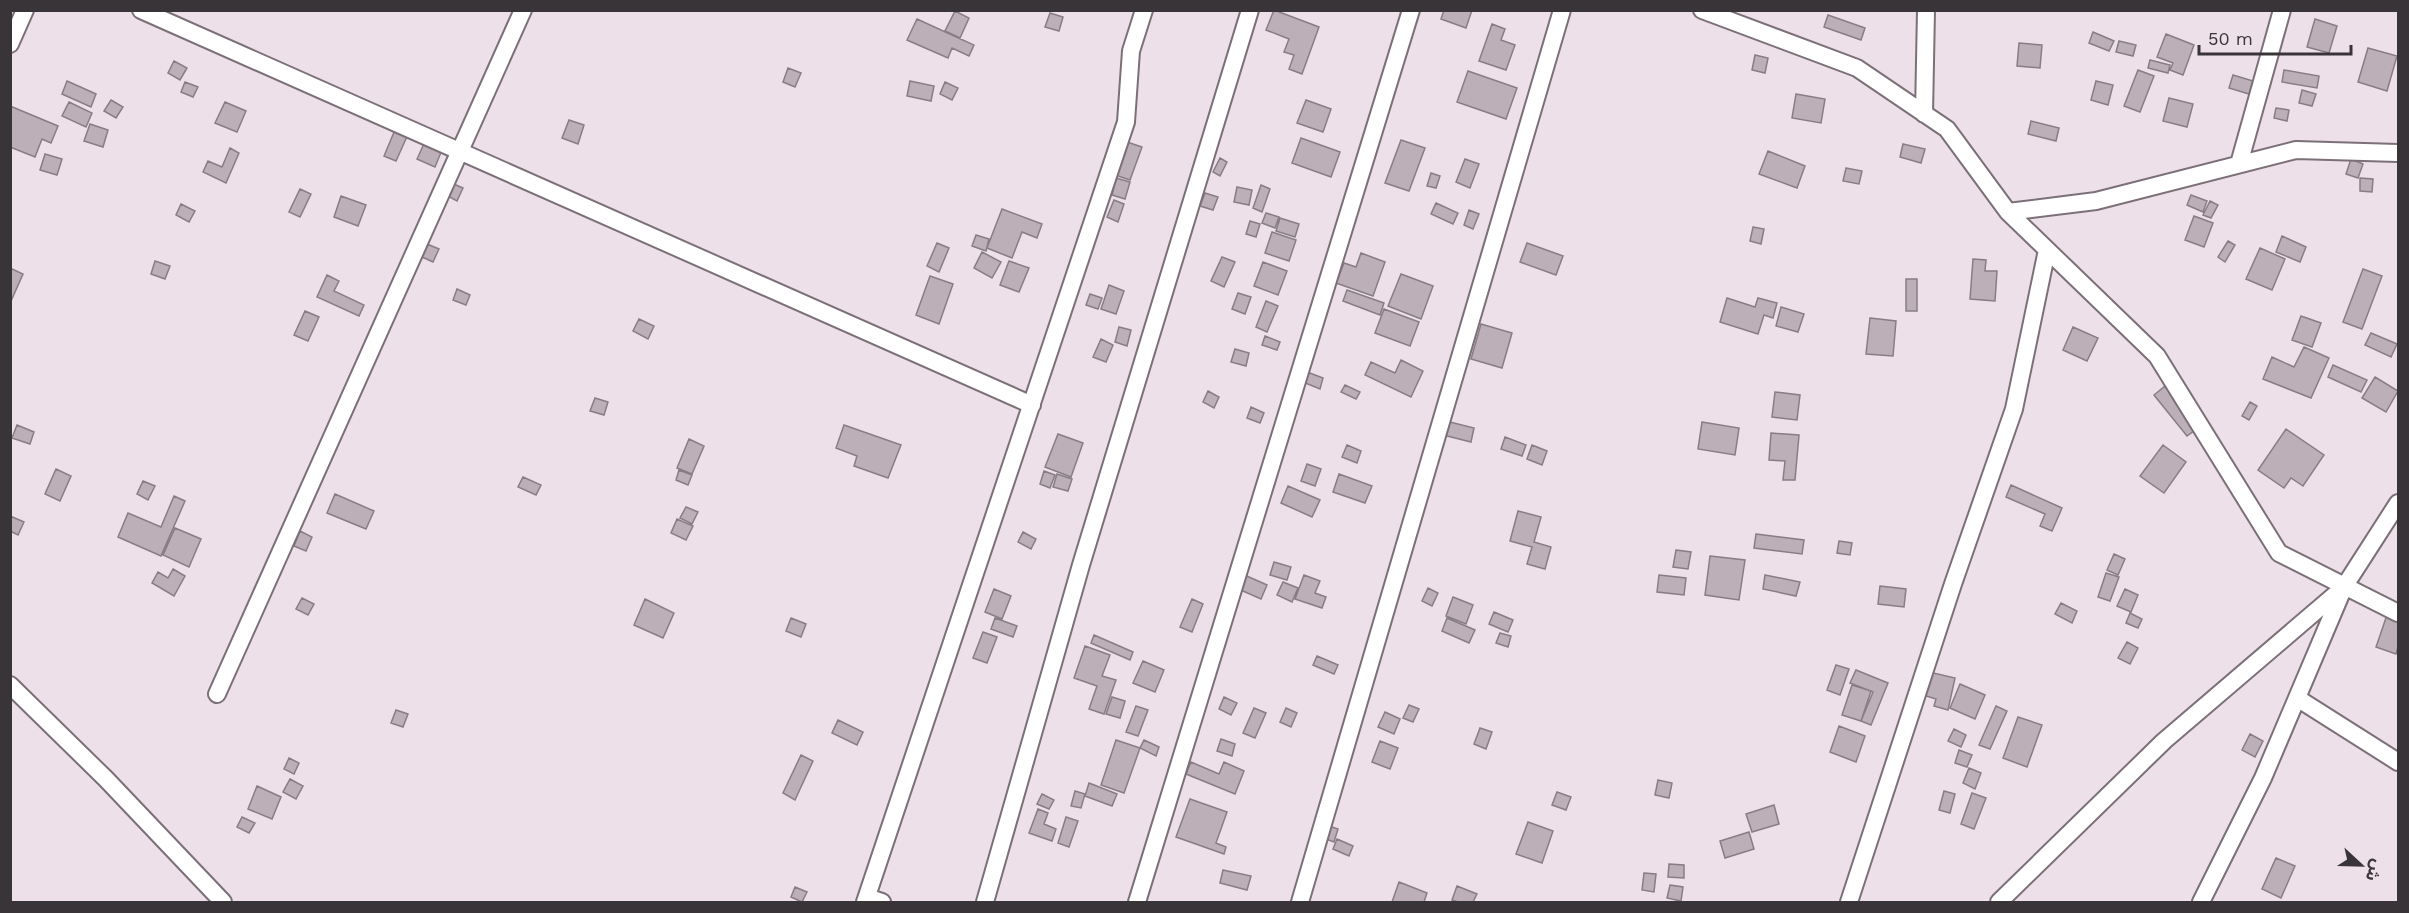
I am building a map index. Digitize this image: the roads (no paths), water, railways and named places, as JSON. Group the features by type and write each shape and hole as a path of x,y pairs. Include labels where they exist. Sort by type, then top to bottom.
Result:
{"street":[{"path":"10,44 25,10"},
{"path":"141,10 1032,405"},
{"path":"217,694 523,10"},
{"path":"871,901 1126,122 1131,51 1144,10"},
{"path":"985,903 1081,565 1250,10"},
{"path":"1137,903 1411,10"},
{"path":"1300,903 1562,10"},
{"path":"1702,10 1857,68 1947,129 2008,212 2157,356 2279,553 2398,613"},
{"path":"1924,114 1926,10"},
{"path":"2239,164 2282,10"},
{"path":"2008,212 2097,201 2296,150 2398,153"},
{"path":"1849,903 1953,584 2014,409 2047,250"},
{"path":"2201,903 2264,778 2344,587 2398,503"},
{"path":"1999,903 2164,741 2344,587"},
{"path":"10,685 105,779 223,903"},
{"path":"2297,698 2398,762"}]}
